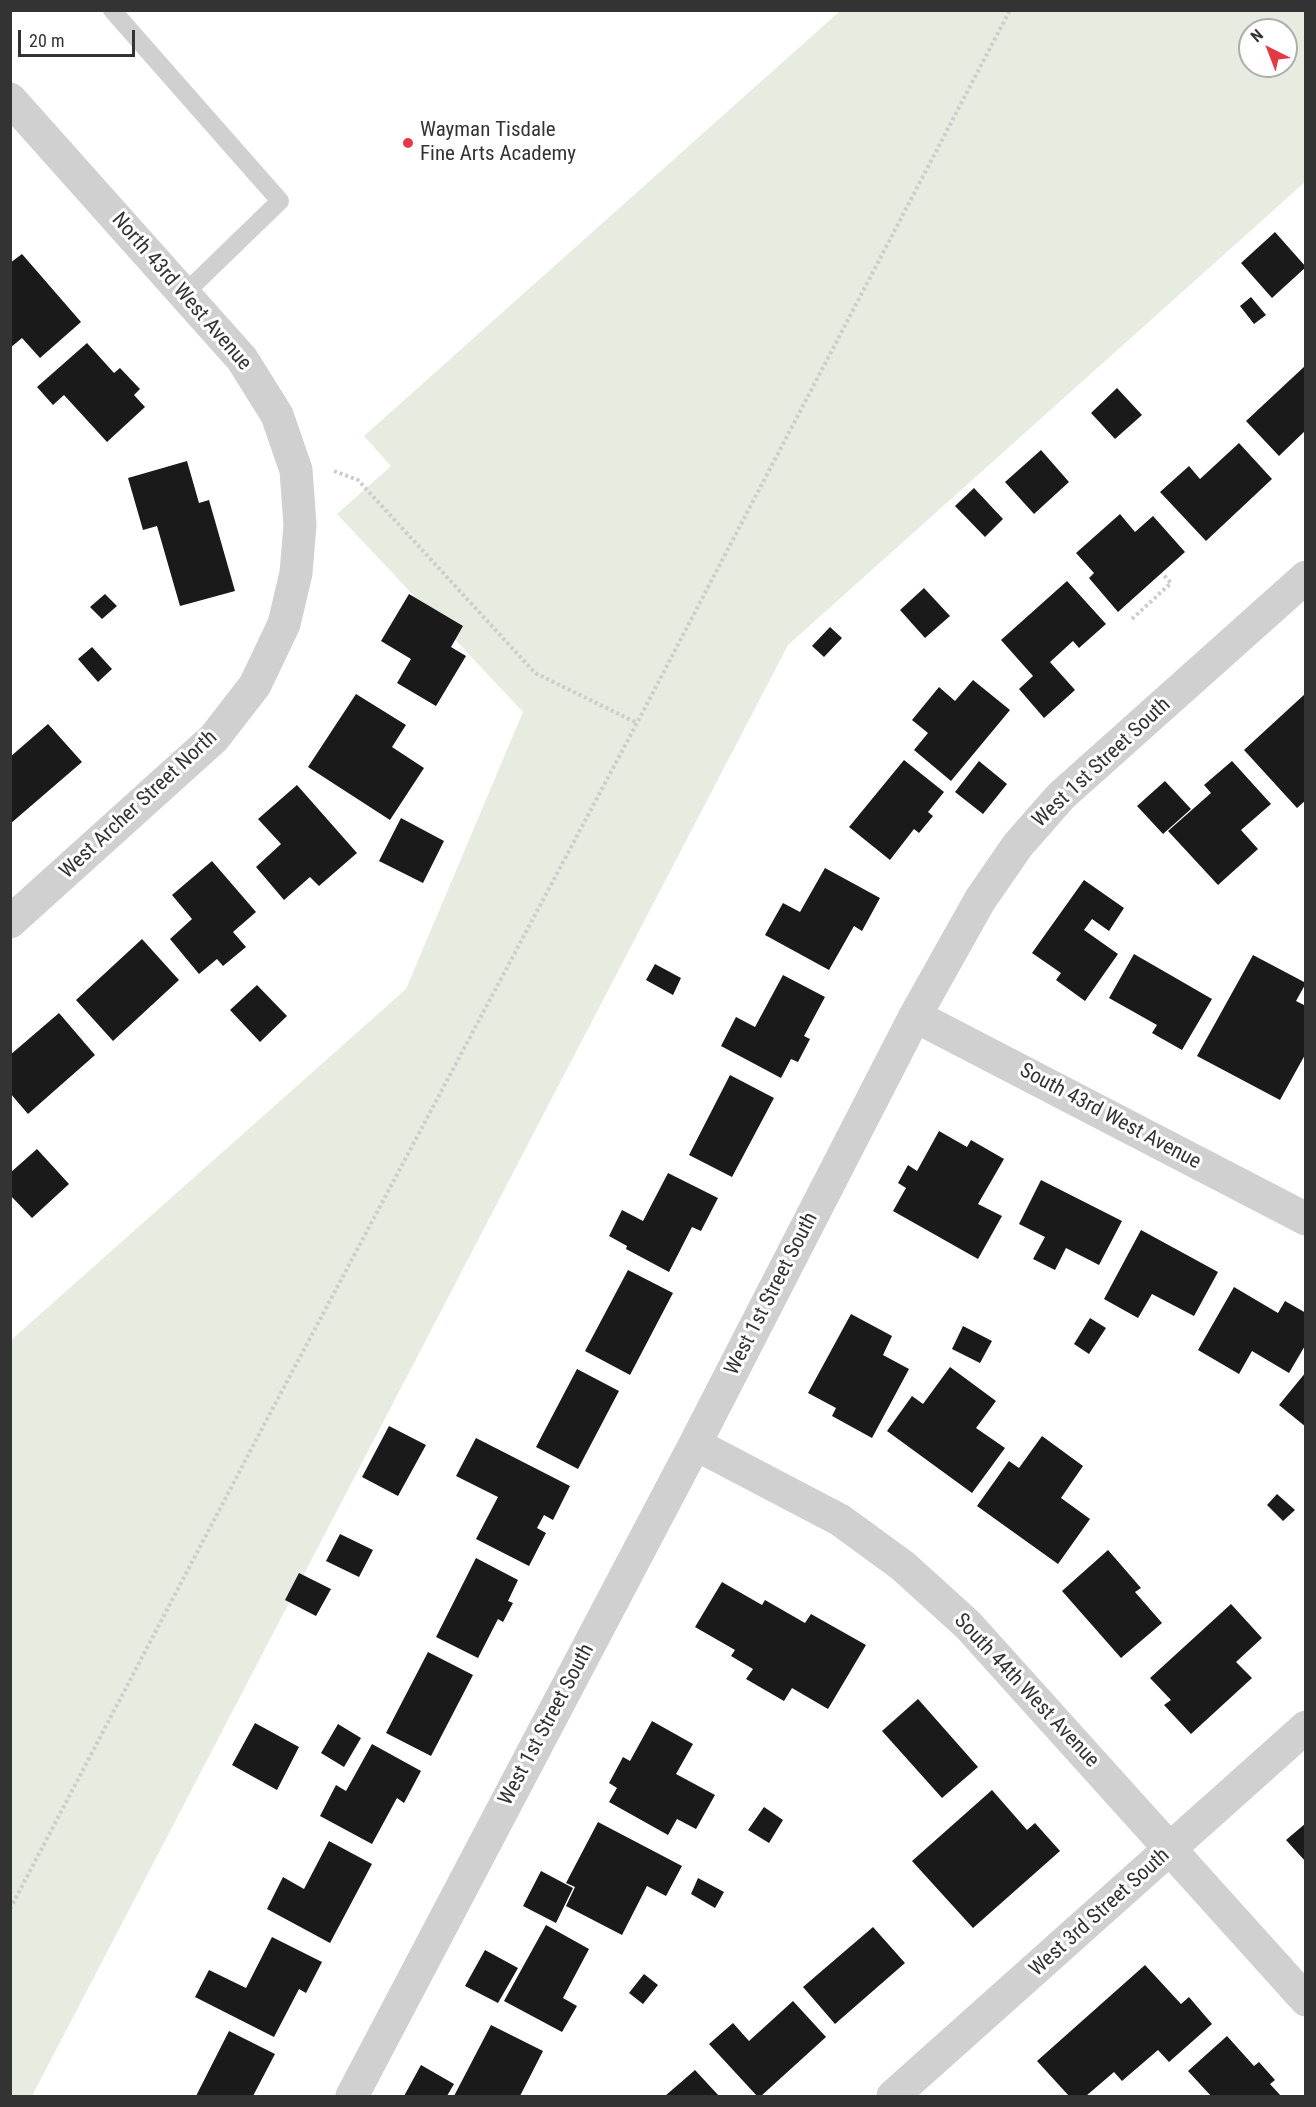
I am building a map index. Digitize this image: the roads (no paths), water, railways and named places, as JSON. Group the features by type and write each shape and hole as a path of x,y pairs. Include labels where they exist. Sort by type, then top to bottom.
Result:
{"street":[{"name":"North 43rd West Avenue","path":"10,99 185,293 248,369 277,415 296,471"},
{"name":"West Archer Street North","path":"10,922 214,738 255,685 284,624 296,573 300,525 296,471"},
{"name":"West 1st Street South","path":"352,2097 695,1444 915,1016 980,900 1018,845 1060,796 1305,578"},
{"name":"South 43rd West Avenue","path":"915,1016 1305,1219"},
{"name":"South 44th West Avenue","path":"695,1444 840,1520 903,1566 968,1625 1305,2000"},
{"name":"West 3rd Street South","path":"893,2097 1305,1727"}],"lane":[{"path":"112,10 280,201 185,293"}],"place":[{"name":"Wayman Tisdale Fine Arts Academy","path":"408,143"}]}
